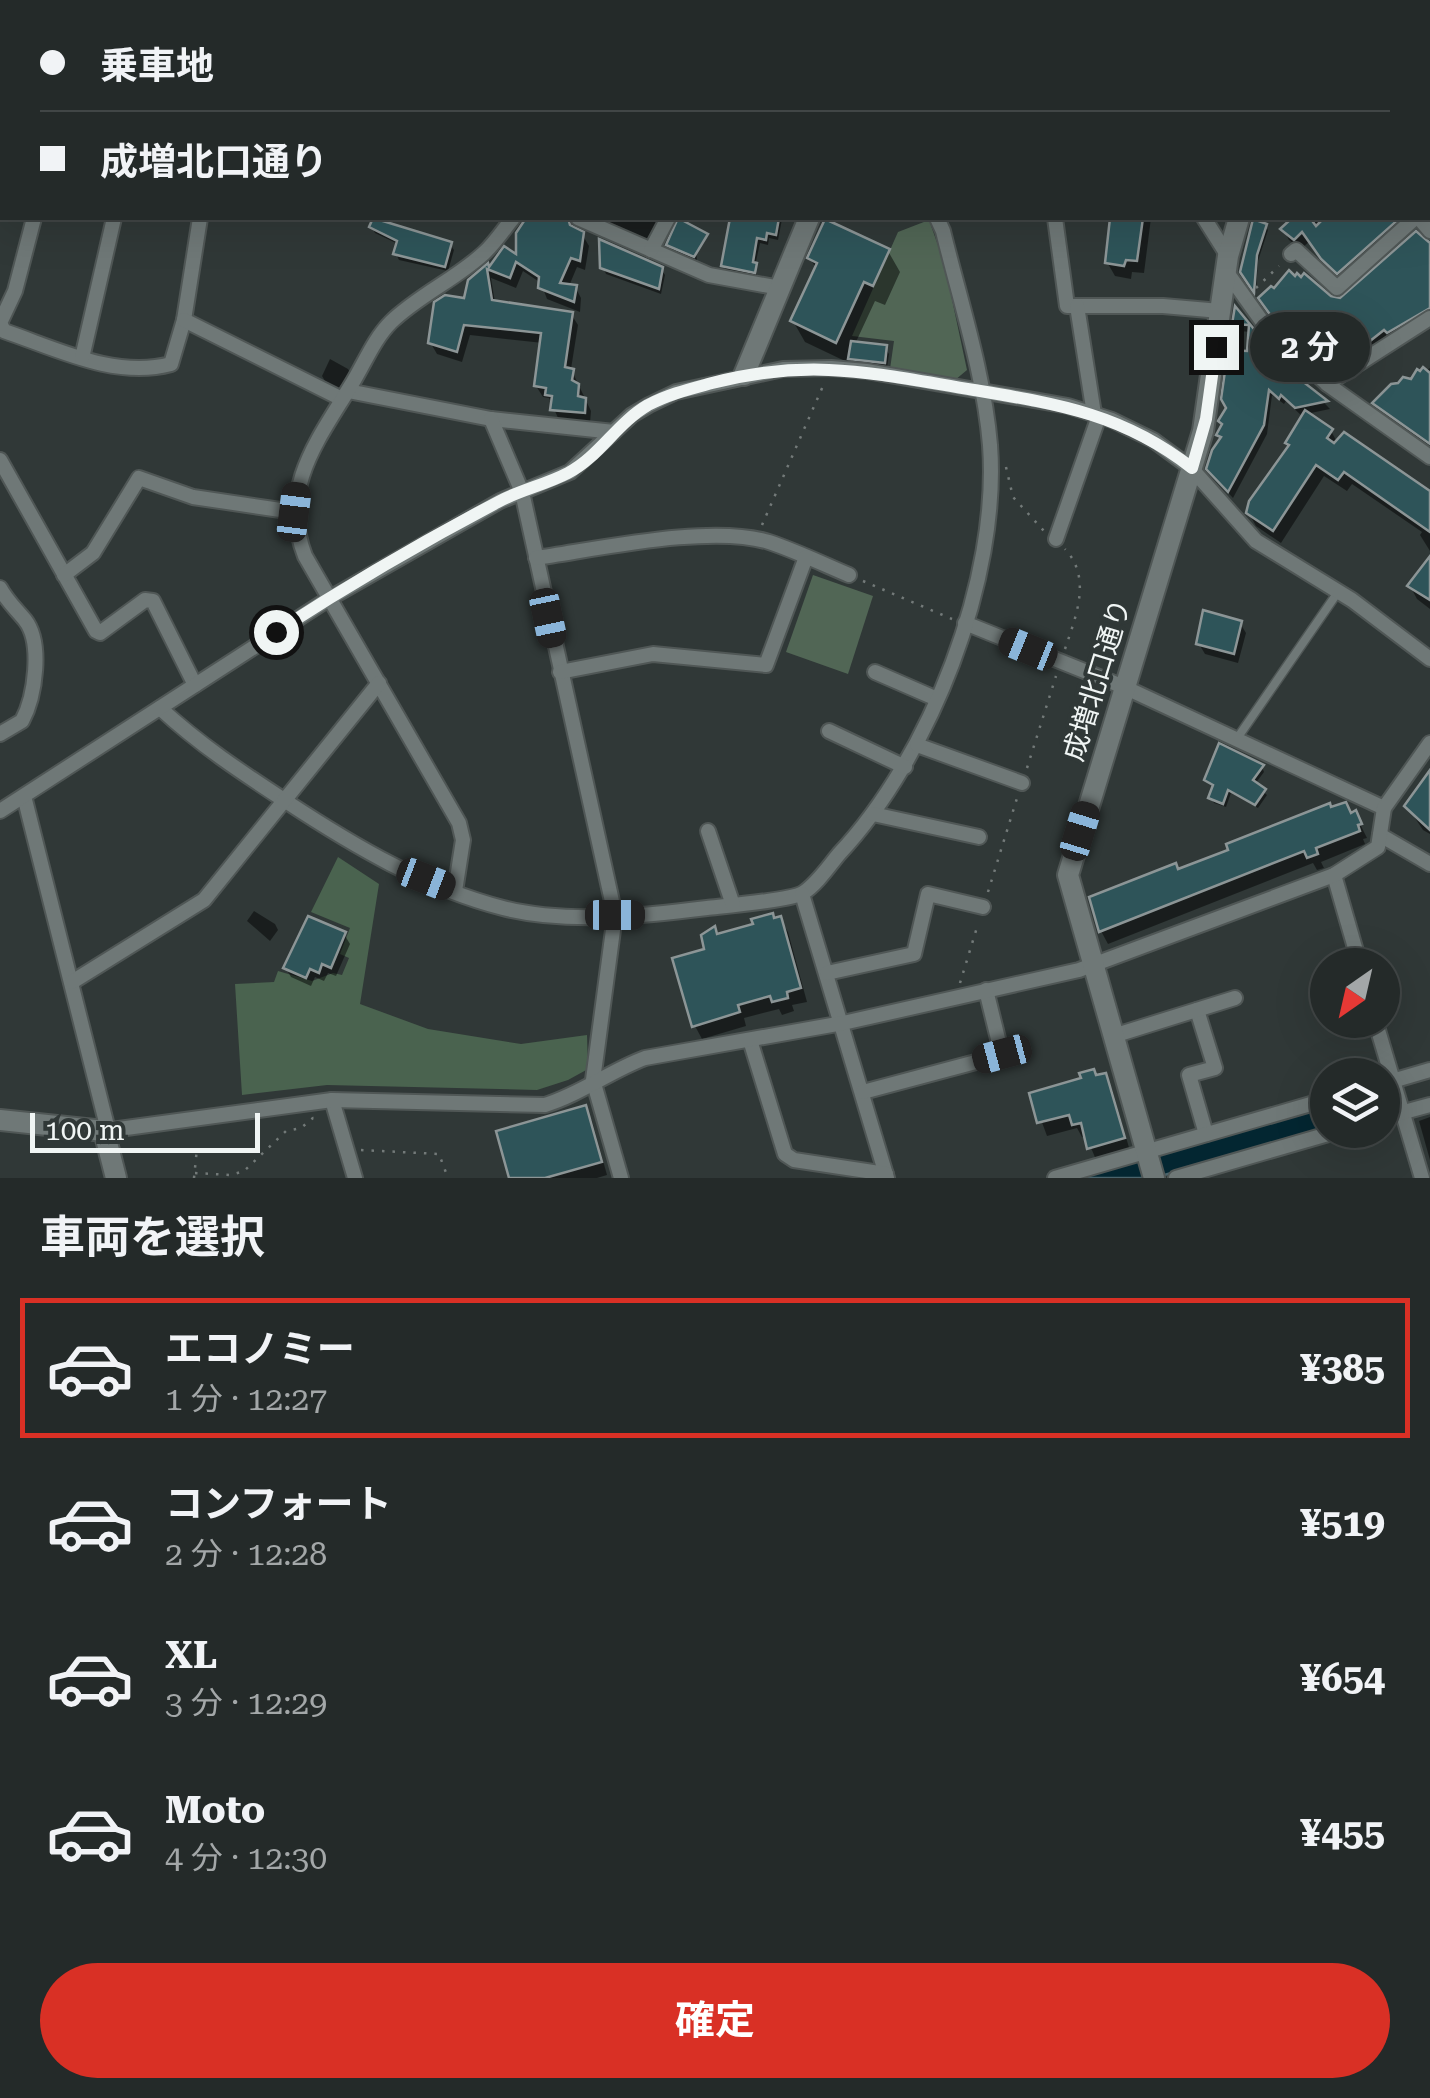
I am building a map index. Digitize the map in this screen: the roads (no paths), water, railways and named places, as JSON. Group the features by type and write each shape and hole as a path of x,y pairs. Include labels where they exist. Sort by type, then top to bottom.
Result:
{"street":[{"path":"33,220 15,291 0,323 4,331 120,369 145,371 171,364 184,320 200,220"},
{"path":"82,358 114,220"},
{"path":"456,890 462,840 459,823 305,556 294,512 307,461 378,336 392,321 483,254 511,220"},
{"path":"583,220 709,275 780,288"},
{"path":"651,250 667,220"},
{"path":"744,374 808,220"},
{"path":"160,708 202,746 358,848 503,908 548,915 660,915 802,894 872,814 917,745 937,699 984,557 989,520 990,444 982,391 937,220"},
{"path":"1055,220 1067,306 1163,306 1220,311"},
{"path":"1205,220 1266,327 1327,384 1430,457"},
{"name":"成増北口通り","path":"1154,1178 1068,875 1206,419 1227,263 1238,220"},
{"path":"1291,254 1296,250 1337,288 1415,220"},
{"path":"1056,540 1096,415 1077,306"},
{"path":"1327,384 1430,318"},
{"path":"184,320 344,395 491,420 614,432"},
{"path":"0,811 330,598 522,492 570,472 632,415 676,392 744,374 783,369 831,368 1068,406 1096,415 1153,440 1192,468 1256,541 1427,650"},
{"path":"491,420 522,492 615,915 594,1083 621,1178"},
{"path":"0,460 100,634 145,600 153,602 194,685"},
{"path":"64,575 93,553 139,478 193,496 294,512"},
{"path":"536,558 704,536 755,540 849,575"},
{"path":"560,672 653,654 766,665 806,557"},
{"path":"0,588 12,608 28,622 37,666 26,714 22,721 0,734"},
{"path":"962,622 1124,687 1384,808"},
{"path":"874,672 937,699"},
{"path":"72,982 204,900 380,683"},
{"path":"828,731 905,766"},
{"path":"0,1120 106,1131 332,1100 545,1106 645,1058 843,1023 1092,965 1334,875 1378,847 1384,808 1430,743"},
{"path":"917,745 1022,783"},
{"path":"24,796 72,982 116,1178"},
{"path":"872,814 979,837"},
{"path":"708,831 733,904"},
{"path":"1380,835 1430,864"},
{"path":"1334,875 1355,948"},
{"path":"750,1040 784,1154 794,1160 887,1176 802,894"},
{"path":"827,974 914,954 928,894 984,907"},
{"path":"863,1092 1002,1054 986,990"},
{"path":"1114,1036 1235,998"},
{"path":"1197,1010 1215,1068 1189,1075 1206,1134"},
{"path":"1400,1080 1430,1070"},
{"path":"332,1100 354,1178"},
{"path":"1402,1110 1430,1104"},
{"path":"1055,1178 1310,1105"},
{"path":"1400,1106 1422,1178"},
{"path":"1176,1178 1310,1139"}],"lane":[{"path":"1236,740 1339,592"}],"water":[{"path":"1310,1110 1310,1133 1154,1178 1077,1178"}]}
